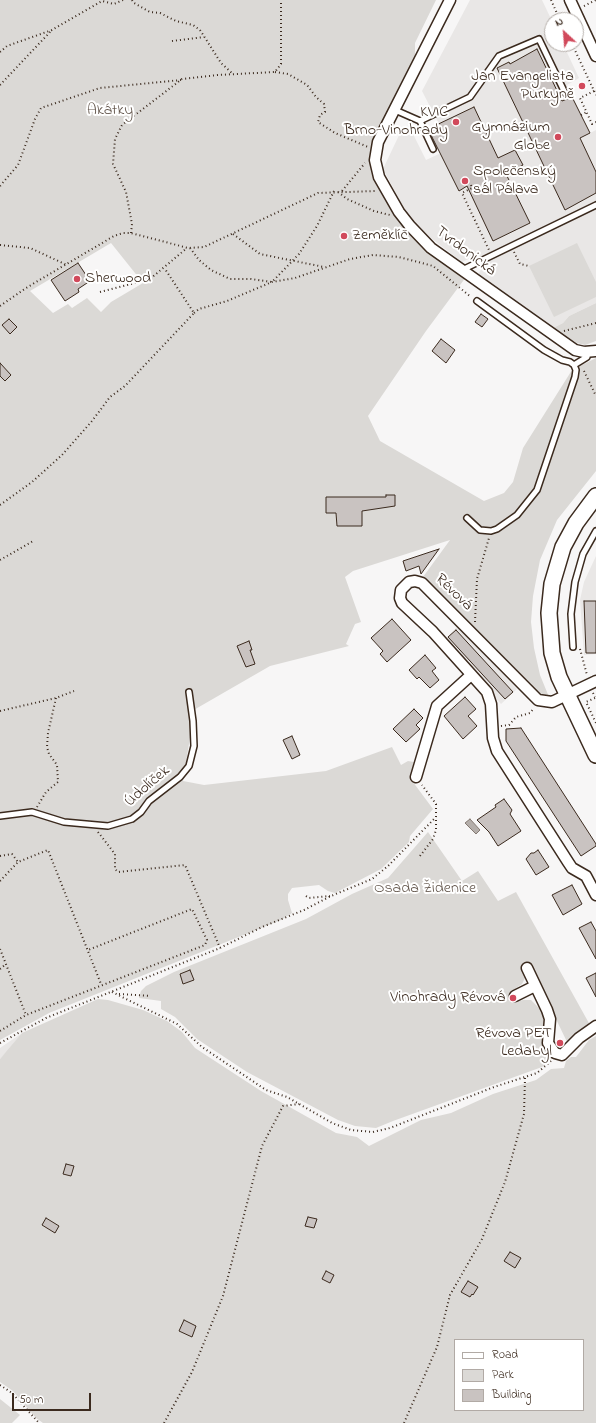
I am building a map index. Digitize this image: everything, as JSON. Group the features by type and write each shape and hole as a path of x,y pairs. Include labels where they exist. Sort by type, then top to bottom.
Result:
{"street":[{"name":"Tvrdonická","path":"450,0 378,142 376,168 387,192 404,219 431,248 575,350 589,352"},
{"path":"571,2 596,56"},
{"path":"596,496 569,534 559,559 551,591 550,613 552,646 559,677 596,755"},
{"name":"Révová","path":"539,700 422,583 415,581 409,582 401,590 400,598 402,603 433,632 487,692 491,704 494,745 497,751 572,868 586,876 596,894"},
{"path":"416,777 437,706 471,675"},
{"path":"539,700 552,702 592,680"},
{"path":"527,968 550,1020 548,1043 557,1054 562,1055 579,1038 596,1026"},
{"path":"515,996 535,986"}],"lane":[{"path":"420,121 470,97 499,56 538,39 565,94"},
{"path":"395,110 420,121 433,149"},
{"path":"461,270 596,205"},
{"path":"477,301 544,350 574,365"},
{"path":"574,365 587,357 589,352"},
{"path":"467,518 480,530 491,532 503,526 517,514 537,490 575,377 574,365"},
{"path":"573,647 571,614 575,582 583,554 596,531"},
{"name":"Údolíček","path":"0,816 19,813 36,814 64,822 108,826 132,819 141,812 149,801 180,777 189,766 194,746 193,721 189,692"}],"path":[{"path":"0,52 8,46 52,30 102,1 114,4 123,0"},
{"path":"132,0 134,3 150,12 160,13 176,21 193,24 200,30 221,63 233,74"},
{"path":"275,72 281,64 281,0"},
{"path":"550,0 556,12"},
{"path":"0,85 52,30"},
{"path":"172,42 204,37"},
{"path":"576,52 596,95"},
{"path":"0,186 18,164 34,119 41,108 100,88 233,74 275,72 288,74 307,85 316,97 324,104 325,112 320,115 318,122 335,133 365,148 377,148"},
{"path":"131,233 132,224 126,192 113,164 116,139 122,125 182,80"},
{"path":"594,91 580,98 592,124 596,122"},
{"path":"581,115 587,112"},
{"path":"342,191 377,148"},
{"path":"470,185 472,188 462,194 491,255"},
{"path":"336,191 347,199 374,211 404,219"},
{"path":"272,282 293,260 317,226 336,191"},
{"path":"0,306 26,288 114,236 131,233 189,248 204,247 318,193 336,191 387,192"},
{"path":"233,234 260,254 324,267"},
{"path":"0,244 30,248 66,265"},
{"path":"511,245 520,264 529,266"},
{"path":"100,292 150,279 189,248"},
{"path":"189,248 211,270 230,279 252,279 272,282"},
{"path":"0,505 32,482 71,445 110,397 126,386 199,309 227,301 272,282 295,278 324,267 373,255 399,257 433,266 477,301"},
{"path":"164,268 194,313"},
{"path":"557,333 596,323"},
{"path":"580,362 596,396"},
{"path":"474,635 477,578 491,532"},
{"path":"0,560 33,541"},
{"path":"580,643 592,680"},
{"path":"0,711 56,698 74,691"},
{"path":"596,697 586,702 596,722"},
{"path":"36,814 37,808 46,792 58,782 57,765 49,754 47,747 48,733 56,698"},
{"path":"493,726 509,725 516,717 530,713 539,700"},
{"path":"416,777 436,804 436,830 433,839 420,856"},
{"path":"0,1043 46,1018 220,948 279,919 304,910 372,879 381,873 436,817"},
{"path":"92,824 115,854 115,869 118,872 185,865 220,948"},
{"path":"0,881 18,862 48,850 102,984"},
{"path":"0,856 12,854 18,862"},
{"path":"306,896 309,898 332,896"},
{"path":"0,1031 26,1015 205,945 207,940 192,909 88,950"},
{"path":"0,950 26,1015"},
{"path":"0,969 6,964"},
{"path":"112,992 177,1024 202,1047 266,1090 299,1104 342,1128 373,1132 390,1128 494,1087 525,1078 544,1069 557,1054"},
{"path":"118,994 150,996"},
{"path":"404,1423 437,1347 450,1295 482,1239 505,1182 524,1114 525,1078"},
{"path":"164,1423 192,1372 223,1296 262,1146 283,1106 299,1104"},
{"path":"0,1385 12,1393 39,1423"}],"shaded area":[{"path":"470,0 542,0 548,12 544,12 544,52 567,52 579,78 567,85 590,133 596,130 596,303 569,316 563,323 553,328 478,274 482,268 475,256 462,262 431,238 414,222 405,210 383,169 402,129 409,126 426,160 441,153 438,147 435,148 426,130 439,124 422,91"},
{"path":"596,556 596,654 584,655 580,600 584,582"},
{"path":"457,627 517,689 501,704 444,640"},
{"path":"470,819 480,830 476,834 465,823"},
{"path":"22,1033 10,1049 0,1059 0,1048"}],"green space":[{"name":"Akátky","path":"0,0 436,0 415,43 415,58 376,145 386,195 466,277 426,331 368,416 380,441 484,501 504,493 513,482 523,448 572,370 596,358 596,471 557,520 540,560 533,596 531,622 534,648 540,675 549,697 541,698 531,684 423,577 450,540 353,571 345,577 361,622 355,624 346,644 349,646 270,666 192,711 192,725 183,781 204,785 326,771 392,747 401,765 408,761 414,762 410,778 433,809 410,836 409,842 381,869 335,893 328,891 319,885 292,888 288,894 288,900 292,913 281,920 49,1013 0,1040","holes":["111,243 143,283 111,302 101,312 87,298 72,308 68,304 53,313 30,291"]},
{"path":"577,243 596,282 596,297 554,317 529,266"},
{"path":"596,303 596,341 585,345 577,343 553,328 563,323 569,316"},
{"name":"Osada Židenice","path":"428,832 462,881 478,871 498,901 516,892 590,1025 568,1044 530,965 525,972 525,978 522,984 509,993 514,1003 523,1000 531,1000 541,1010 545,1023 543,1044 552,1058 542,1067 376,1128 355,1126 338,1120 247,1072 197,1039 175,1017 161,1009 161,1001 139,998 141,991 146,986 174,972 306,919 352,894 388,878"},
{"path":"98,999 108,1000 143,1010 167,1021 182,1032 195,1048 261,1091 336,1133 357,1137 369,1146 421,1120 451,1113 493,1094 536,1080 551,1069 564,1068 566,1061 571,1057 576,1057 589,1040 596,1036 596,1423 43,1423 36,1418 13,1391 0,1382 0,1059 22,1033"},
{"path":"0,1399 20,1415 12,1423 0,1423"}],"building":[{"path":"537,49 562,101 572,97 590,133 580,138 596,172 596,193 565,210 497,68 509,62 510,64"},
{"path":"474,107 498,158 515,150 523,165 506,174 530,223 493,241 467,186 459,191 428,129"},
{"path":"78,263 90,281 78,289 79,292 65,301 51,280"},
{"path":"481,314 488,319 482,327 475,322"},
{"path":"9,319 17,327 10,334 2,325"},
{"path":"441,339 455,350 446,363 432,351"},
{"path":"0,363 11,375 5,381 0,376"},
{"path":"386,495 395,495 395,506 362,511 362,526 337,526 336,513 326,513 326,497 386,497"},
{"path":"439,549 421,574 419,566 406,571 403,561"},
{"path":"584,601 596,601 596,653 586,653"},
{"path":"392,619 411,640 387,662 380,654 383,651 371,638"},
{"path":"456,630 513,692 505,699 448,637"},
{"path":"249,641 252,650 250,650 255,664 246,667 237,646"},
{"path":"425,655 436,668 432,671 439,680 430,688 419,677 417,679 409,670"},
{"path":"465,697 476,709 468,716 477,726 463,739 444,716"},
{"path":"414,709 423,718 416,725 420,729 406,742 393,729"},
{"path":"521,728 596,844 596,846 581,856 506,741 506,729"},
{"path":"292,736 300,755 292,759 283,740"},
{"path":"504,799 512,810 510,814 521,831 498,846 489,832 477,820 496,807 495,805"},
{"path":"538,850 549,867 536,875 526,859 531,853"},
{"path":"572,885 582,904 563,915 552,895"},
{"path":"591,922 596,931 596,959 579,928"},
{"path":"190,970 194,980 183,984 180,974"},
{"path":"596,973 596,997 586,978"},
{"path":"66,1164 74,1166 71,1176 63,1174"},
{"path":"308,1217 317,1219 314,1228 305,1226"},
{"path":"46,1218 59,1226 55,1233 42,1225"},
{"path":"510,1252 521,1258 515,1268 504,1261"},
{"path":"326,1271 334,1275 330,1283 322,1279"},
{"path":"468,1281 478,1287 470,1297 461,1292"},
{"path":"184,1320 196,1326 192,1337 179,1331"}],"place":[{"name":"Jan Evangelista Purkyně","path":"582,86"},
{"name":"KVIC Brno-Vinohrady","path":"456,122"},
{"name":"Gymnázium Globe","path":"558,137"},
{"name":"Společenský sál Pálava","path":"465,181"},
{"name":"Zeměklíč","path":"344,236"},
{"name":"Sherwood","path":"77,279"},
{"name":"Vinohrady Révová","path":"513,998"},
{"name":"Révova PET Ledabyl","path":"560,1043"}]}
